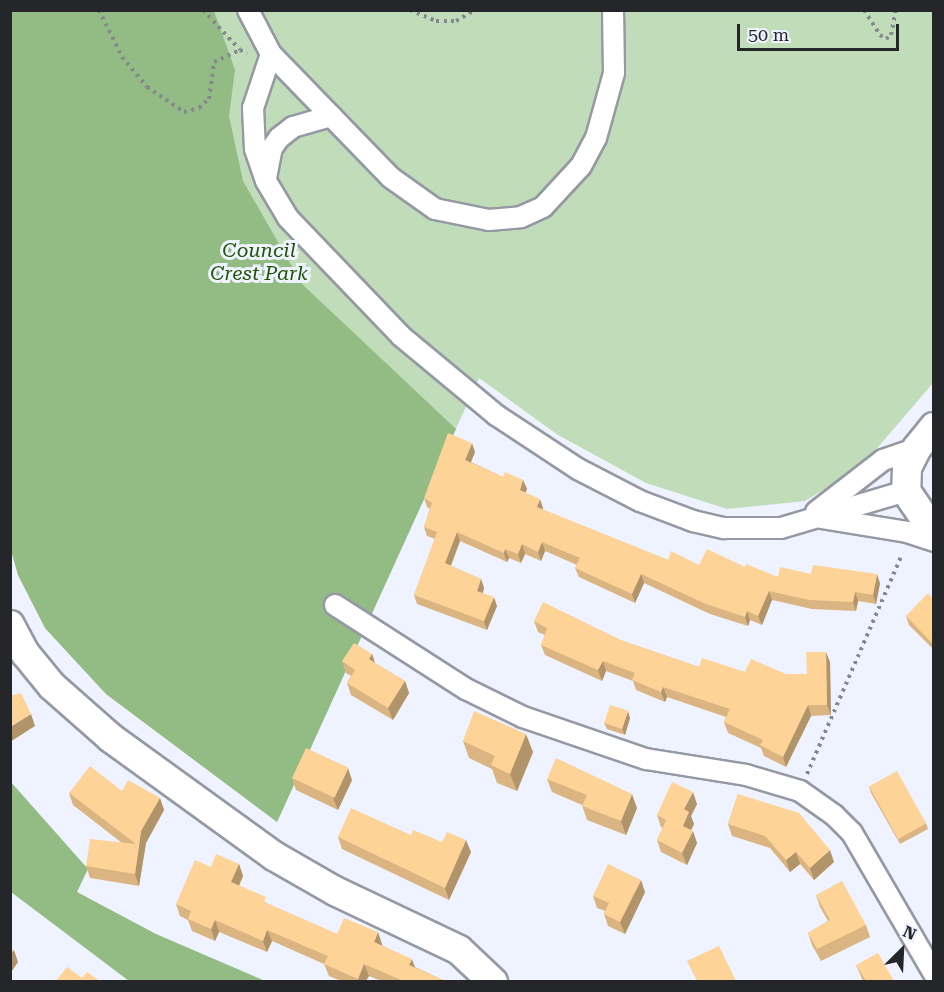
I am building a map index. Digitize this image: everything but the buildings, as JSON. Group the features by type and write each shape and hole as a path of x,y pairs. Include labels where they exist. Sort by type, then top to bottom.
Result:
{"street":[{"path":"248,10 271,54 390,177 435,209 489,220 521,217 543,207 560,193 596,138 614,73 613,10"},
{"path":"271,54 253,108 255,149 266,181 288,218 318,253 401,336 496,415 578,469 640,501 693,521 747,530 781,528 810,517 906,491"},
{"path":"266,181 272,148 279,138 293,127 331,116"},
{"path":"810,517 883,460 925,437"},
{"path":"925,437 907,468 906,491 933,532"},
{"path":"810,517 885,528 933,541"},
{"path":"335,605 466,689 523,717 646,759 746,775 800,791 834,815 852,833 933,974"},
{"path":"10,625 25,653 52,686 111,738 274,856 335,891 459,950 493,981"}],"path":[{"path":"99,10 122,57 147,87 184,112 199,108 209,99 214,62 240,50"},
{"path":"203,10 240,50 250,54"},
{"path":"410,10 436,21 456,21 475,10"},
{"path":"864,10 880,36 886,39 891,35 896,10"},
{"path":"800,791 902,554"}],"green space":[{"name":"Council Crest Park","path":"11,11 933,11 933,383 861,467 805,501 727,509 646,483 558,435 479,378 277,822 106,694 45,628 18,575 11,550"},
{"path":"11,11 214,11 235,70 229,116 243,181 302,284 456,429 277,822 106,694 45,628 18,575 11,550"},
{"path":"10,781 88,869 77,892 156,934 265,981 129,981 11,892"}]}
